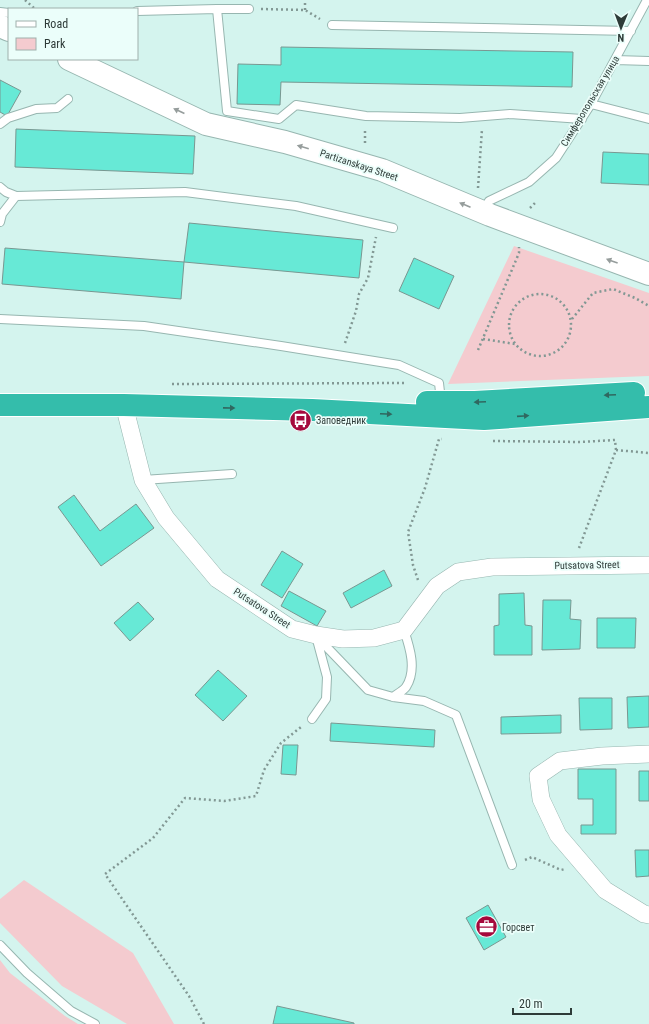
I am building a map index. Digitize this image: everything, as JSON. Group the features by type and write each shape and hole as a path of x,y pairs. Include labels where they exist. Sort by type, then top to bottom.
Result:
{"highway":[{"path":"0,394 126,393 254,395 475,402 649,392"},
{"path":"0,405 124,405 312,410 484,419 649,407"}],"main road":[{"name":"Partizanskaya Street","path":"71,60 206,124 285,142 382,170 484,213 649,274"}],"street":[{"name":"Putsatova Street","path":"124,405 143,480 166,518 217,579 292,629 316,636 343,639 374,638 404,630 437,586 458,572 492,567 649,565"},
{"path":"649,754 602,756 560,761 538,776 541,799 558,835 605,890 644,914 649,915"}],"lane":[{"name":"Симферопольская улица","path":"484,213 489,200 530,182 556,158 591,104 631,31 646,0"},
{"path":"217,8 227,111 279,119 296,105 366,116 460,118 510,114 582,119"},
{"path":"138,11 217,8 249,9"},
{"path":"332,25 631,31"},
{"path":"615,60 649,60"},
{"path":"0,124 8,118 36,109 57,108 68,99"},
{"path":"591,104 649,119"},
{"path":"0,187 6,192 16,196 186,192 296,206 393,228"},
{"path":"0,222 2,214 16,196"},
{"path":"0,319 144,326 399,365 439,383 441,402"},
{"path":"143,480 232,474"},
{"path":"393,697 405,689 412,674 409,646 404,630"},
{"path":"316,636 368,690 393,697 424,701 456,715 512,865"},
{"path":"312,719 326,699 327,677 316,636"},
{"path":"0,945 27,973 71,1011 95,1024"}],"path":[{"path":"25,0 34,8"},
{"path":"305,0 305,10"},
{"path":"249,9 305,10 332,25"},
{"path":"364,165 366,116"},
{"path":"482,116 484,213"},
{"path":"349,332 356,311 359,294 368,278 378,225"},
{"path":"478,350 519,253 519,246"},
{"path":"572,320 593,293 613,289 635,298 649,306"},
{"path":"544,293 554,296 569,310 572,320 572,330 568,340 562,348 543,356 533,355 523,351 515,344 510,334 509,324 511,314 516,304 524,298 534,294 544,293"},
{"path":"483,339 515,344"},
{"path":"170,384 408,383"},
{"path":"417,575 413,565 408,532 425,488 439,439 447,439"},
{"path":"486,441 525,442 615,440 616,450 593,508 573,566"},
{"path":"616,450 649,453"},
{"path":"204,1024 189,996 105,874 153,838 186,798 224,801 256,796 264,770 281,743 312,719"},
{"path":"512,865 532,857 561,870 586,868"}],"green space":[{"path":"514,246 649,293 649,376 448,384"},
{"path":"24,880 133,953 174,1024 127,1024 62,986 0,923 0,899"},
{"path":"0,960 10,973 65,1016 78,1024 0,1024"}],"building":[{"path":"281,47 573,52 572,87 281,82 280,105 237,104 238,64 281,65"},
{"path":"0,80 21,91 7,116 0,112"},
{"path":"16,129 195,136 193,174 15,167"},
{"path":"603,152 649,154 649,185 601,183"},
{"path":"189,223 363,240 359,278 184,262"},
{"path":"5,248 184,262 181,299 2,284"},
{"path":"414,258 454,276 439,309 399,291"},
{"path":"74,495 100,531 136,504 154,528 101,566 58,507"},
{"path":"282,551 303,564 282,598 261,585"},
{"path":"384,570 392,586 351,608 343,593"},
{"path":"289,591 326,611 317,626 281,606"},
{"path":"524,593 525,625 532,626 532,655 494,655 494,626 499,625 499,594"},
{"path":"543,600 571,600 570,619 581,620 580,649 542,650"},
{"path":"138,602 154,619 130,641 114,623"},
{"path":"597,618 636,618 635,648 597,648"},
{"path":"218,670 247,696 223,721 195,695"},
{"path":"649,696 649,727 628,728 627,697"},
{"path":"579,698 612,698 612,729 580,730"},
{"path":"561,715 561,733 501,734 501,717"},
{"path":"331,723 435,730 434,747 330,741"},
{"path":"283,745 298,745 296,775 281,774"},
{"path":"578,769 616,769 616,834 581,834 581,825 593,825 593,799 578,799"},
{"path":"639,771 649,771 649,801 639,801"},
{"path":"635,850 649,850 649,876 636,877"},
{"name":"Горсвет","path":"488,905 506,937 484,950 466,918"},
{"path":"277,1006 354,1023 354,1024 273,1024"}],"place":[{"name":"Заповедник","path":"301,420"},
{"name":"Горсвет","path":"486,927"}]}
